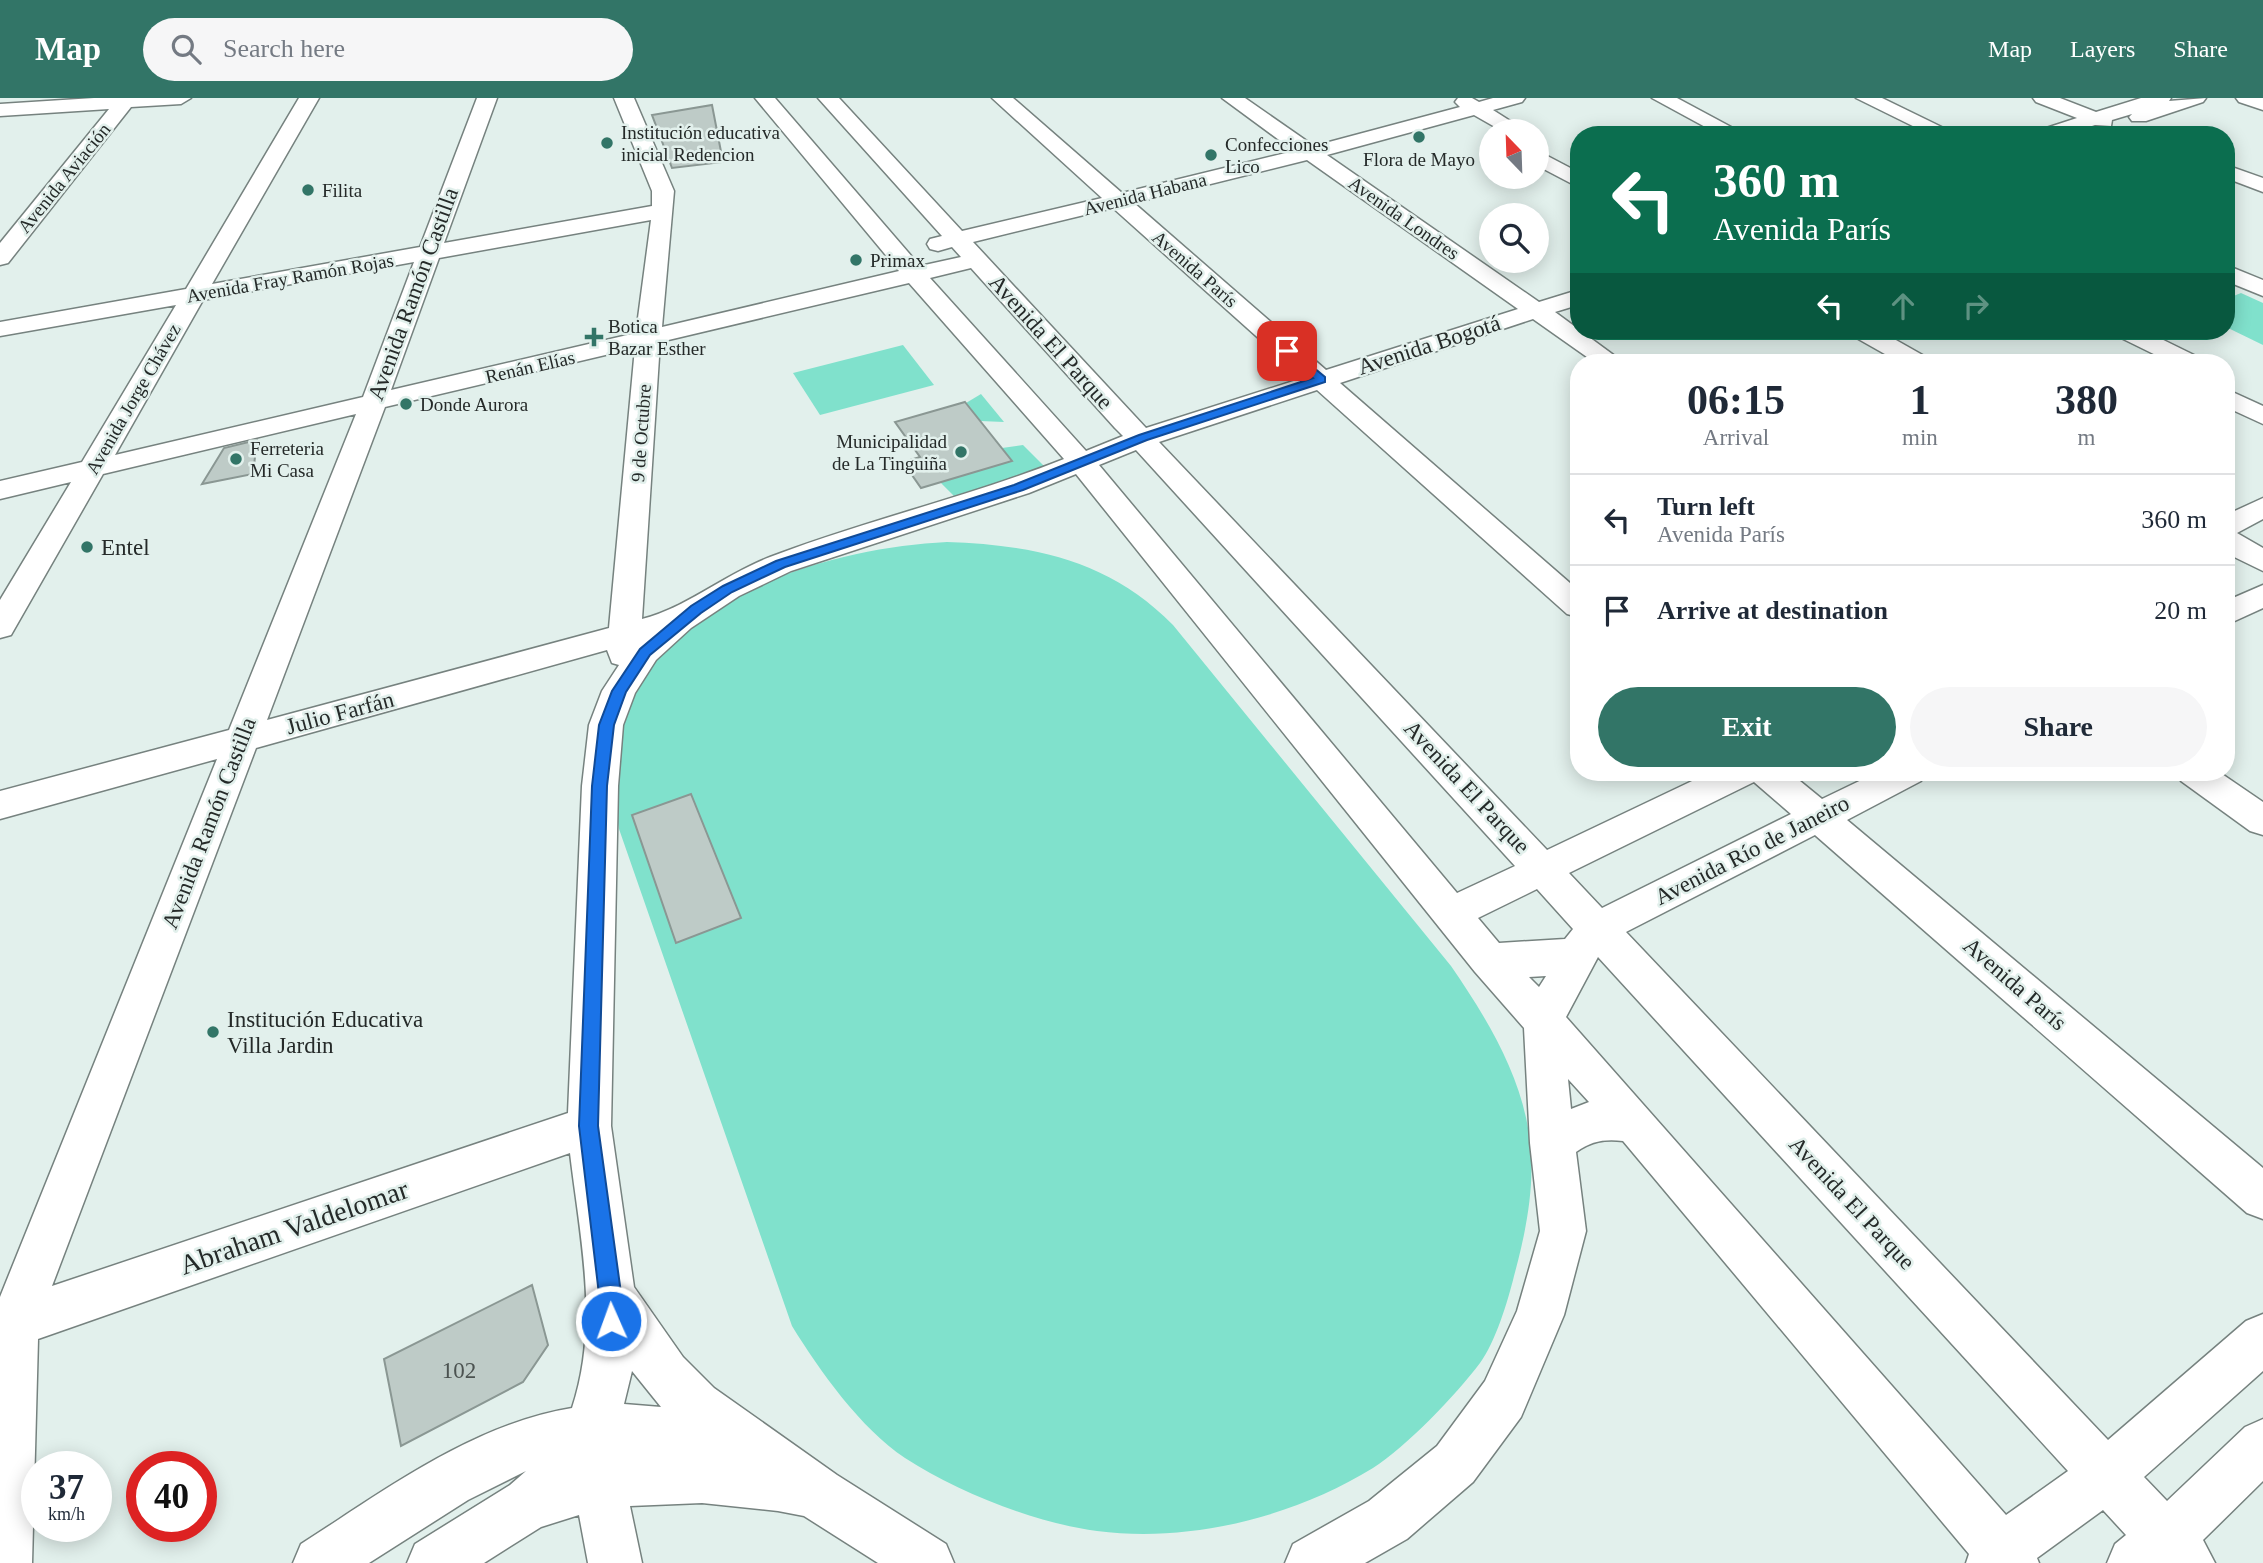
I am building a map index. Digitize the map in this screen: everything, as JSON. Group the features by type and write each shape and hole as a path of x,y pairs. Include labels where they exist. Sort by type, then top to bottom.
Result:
{"street":[{"path":"0,110 181,98"},
{"name":"Avenida Jorge Chávez","path":"0,627 309,98"},
{"name":"Avenida Ramón Castilla","path":"5,1563 7,1326 373,404 486,98"},
{"name":"9 de Octubre","path":"619,691 648,340 663,211 663,191 624,98"},
{"name":"Avenida El Parque","path":"828,98 976,260 1136,425 1542,868 1587,941 2107,1475 2163,1555"},
{"name":"Avenida París","path":"1002,98 1570,600"},
{"name":"Avenida Londres","path":"1232,98 1570,334"},
{"path":"1438,98 1465,106 1492,119"},
{"name":"Avenida Habana","path":"905,265 959,240 1311,153 1465,106 1516,98"},
{"path":"1640,98 1694,126"},
{"path":"1662,98 1717,126"},
{"path":"1842,98 1903,126"},
{"path":"1866,98 1928,126"},
{"path":"2043,98 2116,123 2161,98"},
{"path":"2068,98 2116,123"},
{"path":"2098,126 2196,98"},
{"path":"2246,98 2263,104"},
{"name":"Avenida Aviación","path":"0,258 126,100"},
{"path":"775,101 905,265 1074,455 1489,960 1635,1123 2002,1558 2107,1475 2263,1338"},
{"path":"1465,106 1480,119"},
{"path":"1549,151 1570,163"},
{"path":"1549,164 1570,176"},
{"path":"2235,165 2263,176"},
{"path":"2235,175 2263,186"},
{"name":"Avenida Fray Ramón Rojas","path":"0,329 663,211"},
{"name":"Renán Elías","path":"0,490 648,340 905,265 976,260"},
{"path":"2235,263 2263,276"},
{"path":"2235,276 2263,289"},
{"name":"Avenida Bogotá","path":"1074,455 1136,425 1314,373 1529,305 1570,286"},
{"name":"Avenida Bogotá","path":"1529,305 1570,298"},
{"name":"Avenida Londres","path":"1579,340 1599,354"},
{"path":"1849,340 1873,354"},
{"path":"1878,340 1903,354"},
{"path":"2114,340 2142,354"},
{"path":"2144,340 2173,354"},
{"path":"2235,386 2263,400"},
{"path":"2235,402 2263,416"},
{"path":"434,1563 529,1504 559,1477 590,1430 604,1386 611,1348 611,1293 589,1126 600,786 606,725 619,691 645,652 680,620 728,589 780,564 1044,478 1074,455"},
{"path":"2235,522 2263,507"},
{"path":"2235,545 2263,561"},
{"path":"2235,566 2263,582"},
{"path":"2235,609 2263,595"},
{"name":"Julio Farfán","path":"0,805 680,620"},
{"path":"1451,914 1723,781"},
{"name":"Avenida París","path":"1777,781 2263,1197"},
{"name":"Avenida Río de Janeiro","path":"1489,960 1537,960 1587,941 1819,816 1891,781"},
{"path":"2206,781 2263,821"},
{"path":"1315,1562 1388,1520 1455,1464 1503,1399 1540,1315 1563,1231 1552,1143 1544,1019 1587,941"},
{"path":"1552,1143 1577,1125 1604,1118 1635,1123"},
{"name":"Abraham Valdelomar","path":"7,1326 589,1126"},
{"path":"611,1293 639,1340 665,1375 696,1406 818,1493 927,1563"},
{"path":"590,1430 598,1484 615,1563"},
{"path":"320,1563 490,1461 537,1441 590,1430 687,1435 758,1450"},
{"path":"2163,1555 2263,1446"},
{"path":"529,1504 598,1484 658,1478 766,1481 818,1493"}],"green space":[{"path":"2241,293 2263,303 2263,345 2235,331 2235,295"},
{"path":"903,345 934,385 820,415 793,373"},
{"path":"981,394 1004,422 980,421 966,403"},
{"path":"1023,445 1048,470 954,496 940,482 1011,460 1002,448"},
{"path":"947,542 1011,547 1041,553 1097,571 1149,603 1173,625 1451,966 1498,1043 1516,1085 1531,1147 1529,1203 1523,1240 1508,1297 1486,1355 1444,1405 1386,1459 1342,1485 1275,1513 1205,1529 1169,1533 1133,1534 1073,1527 1023,1513 948,1483 905,1458 857,1415 828,1379 792,1326 619,829 614,776 621,723 642,679 673,642 711,612 755,587 803,568 901,546"}],"building":[{"path":"712,105 723,162 672,168 652,115"},
{"name":"Municipalidad de La Tinguiña","path":"965,402 1012,461 921,488 903,462 920,457 895,422"},
{"name":"Ferreteria Mi Casa","path":"257,440 253,474 202,484 224,448"},
{"path":"691,794 741,918 676,943 632,815"},
{"path":"532,1285 548,1345 523,1382 401,1446 384,1359"}],"place":[{"name":"Flora de Mayo","path":"1419,137"},
{"name":"Institución educativa inicial Redencion","path":"607,143"},
{"name":"Confecciones Lico","path":"1211,155"},
{"name":"Filita","path":"308,190"},
{"name":"Primax","path":"856,260"},
{"name":"Botica Bazar Esther","path":"594,337"},
{"name":"Donde Aurora","path":"406,404"},
{"name":"Municipalidad de La Tinguiña","path":"961,452"},
{"name":"Ferreteria Mi Casa","path":"236,459"},
{"name":"Entel","path":"87,547"},
{"name":"Institución Educativa Villa Jardin","path":"213,1032"}],"route":[{"path":"611,1321 611,1293 596,1198 589,1126 600,786 606,725 619,691 645,652 696,609 728,589 780,564 950,511 1143,438 1321,379 1287,351"}]}
